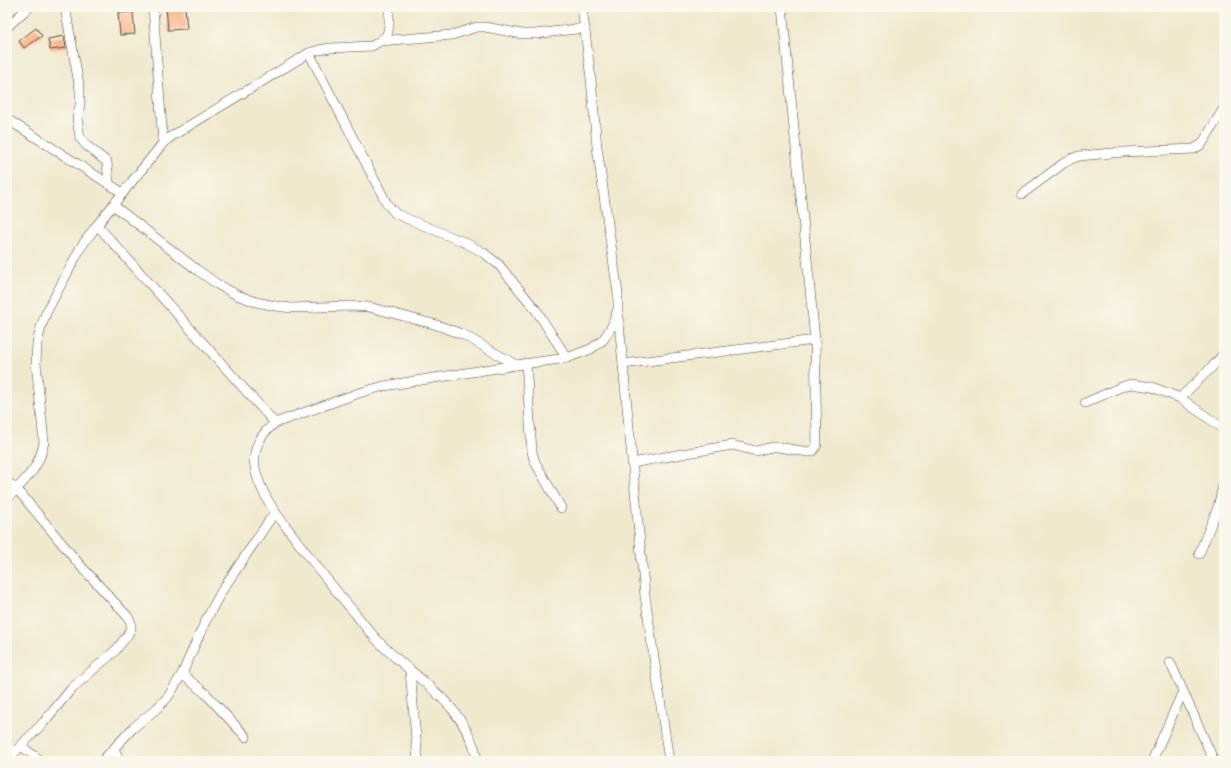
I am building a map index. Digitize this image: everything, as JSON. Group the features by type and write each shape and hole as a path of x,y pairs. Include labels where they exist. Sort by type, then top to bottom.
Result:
{"street":[{"path":"7,27 29,7"},
{"path":"65,7 80,90 80,105 77,118 80,138 86,145 107,162 109,184"},
{"path":"153,7 163,143"},
{"path":"380,42 386,35 389,26 389,7"},
{"path":"582,7 591,79 597,147 618,294 623,364 645,596 669,761"},
{"path":"632,463 732,446 756,451 778,447 808,452 813,451 817,445 815,340 782,7"},
{"path":"7,499 36,468 42,455 44,442 36,363 37,343 46,313 81,247 163,143 181,130 309,53 319,50 372,46 380,42 452,35 477,26 528,34 585,28"},
{"path":"309,53 387,204 396,214 466,243 484,253 498,265 536,310 567,358"},
{"path":"1022,194 1064,163 1079,156 1123,152 1194,149 1202,144 1224,108"},
{"path":"7,119 123,193"},
{"path":"113,205 196,269 217,284 237,295 256,302 291,308 350,306 369,307 437,325 464,335 516,365"},
{"path":"97,225 275,423"},
{"path":"478,761 469,734 457,714 426,682 410,671 374,636 336,591 275,512 266,499 258,480 254,461 257,443 266,430 275,423 359,393 384,386 526,363 567,358 591,349 603,340 612,326 618,308"},
{"path":"623,364 815,340"},
{"path":"1180,398 1215,364 1224,353"},
{"path":"526,363 532,452 535,462 561,508"},
{"path":"1085,403 1131,384 1152,387 1180,398 1224,429"},
{"path":"7,482 16,488 79,564 128,617 131,623 131,628 127,636 115,652 72,688 44,722 21,746 9,754"},
{"path":"1199,554 1218,507 1224,482"},
{"path":"102,761 133,728 156,710 168,697 182,674 205,622 221,592 275,512"},
{"path":"1170,662 1214,761"},
{"path":"410,671 418,761"},
{"path":"182,674 206,694 246,737"},
{"path":"1152,761 1183,691"},
{"path":"21,746 41,761"},
{"path":"114,749 120,761"}],"building":[{"path":"166,7 185,7 187,29 168,30"},
{"path":"133,12 135,34 120,35 118,13"},
{"path":"36,28 42,36 24,48 19,41"},
{"path":"64,36 66,48 50,50 48,39"}]}
